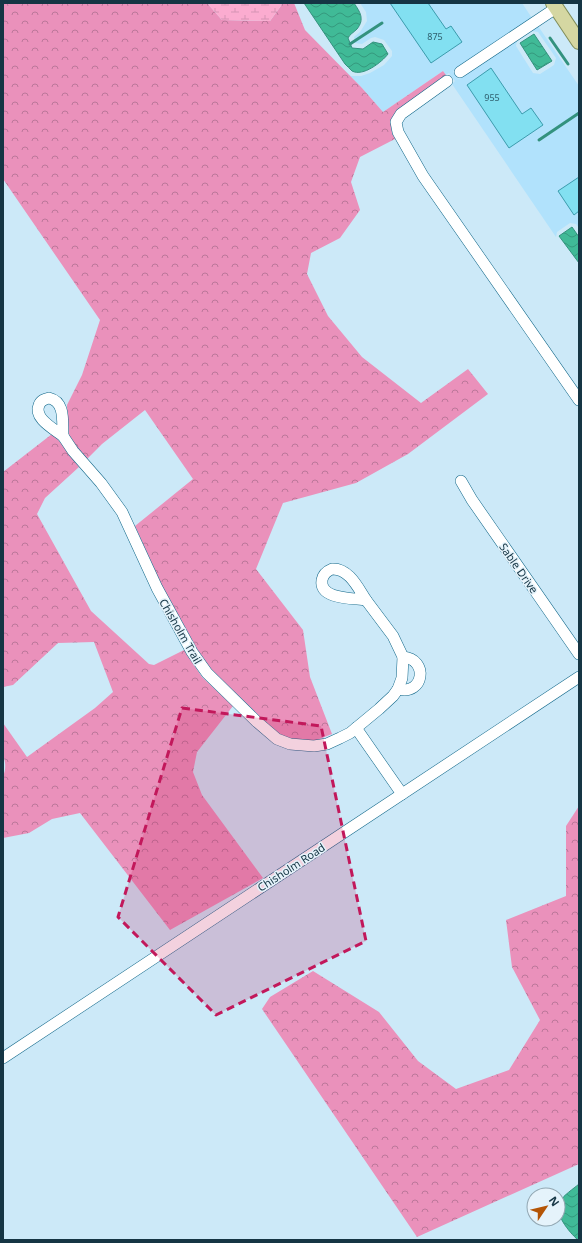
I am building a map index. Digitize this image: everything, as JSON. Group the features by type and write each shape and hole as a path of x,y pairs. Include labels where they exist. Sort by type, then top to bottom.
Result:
{"main road":[{"path":"555,5 579,42"}],"street":[{"path":"460,72 555,5"},
{"path":"447,81 401,114 396,122 398,132 423,176 579,400"},
{"name":"Chisholm Trail","path":"63,436 73,451 101,483 122,512 156,588 192,652 207,673 256,721 277,739 290,744 314,746 326,744 340,738 356,728 379,710 398,690"},
{"name":"Sable Drive","path":"461,481 476,506 579,654"},
{"path":"366,600 393,636 403,657 402,678 398,690 403,691 410,690 415,686 419,681 421,674 416,662 403,657"},
{"name":"Chisholm Road","path":"3,1058 579,677"},
{"path":"356,728 402,794"}],"highlighted area":[{"path":"182,708 321,726 366,941 216,1015 118,917"}],"shaded area":[{"path":"360,3 522,3 532,18 453,71 458,79 517,40 516,46 533,73 540,74 554,65 556,58 538,32 532,31 538,26 579,86 579,228 576,224 570,223 557,232 556,237 452,84 455,81 449,73 446,75 443,71 383,112 343,69 351,76 361,76 384,65 392,56 392,51 384,40 375,37 362,44 355,43 354,37 360,32 367,21 366,12"}],"green space":[{"path":"3,3 207,3 222,20 270,21 283,3 294,3 305,30 362,88 383,112 443,71 446,75 396,112 391,123 392,133 395,139 360,157 351,182 360,210 340,238 311,253 307,274 328,316 362,357 421,403 468,369 488,394 408,454 356,483 283,503 256,569 303,630 310,677 332,734 314,741 292,739 281,735 260,717 211,669 197,649 162,586 135,526 193,479 145,410 102,444 87,459 77,448 68,433 67,405 82,375 100,320 3,179"},
{"path":"207,3 283,3 270,21 222,20"},
{"path":"52,434 63,445 79,467 45,498 37,514 91,611 149,664 154,665 184,650 202,677 233,706 197,752 193,772 202,795 263,878 170,930 80,813 52,819 29,833 3,838 3,776 5,771 5,761 3,756 3,723 27,757 95,708 113,692 94,642 58,643 13,685 3,687 3,472"},
{"path":"579,806 579,1164 417,1237 262,1009 270,997 313,971 379,1012 418,1061 456,1089 509,1070 540,1020 512,967 506,920 566,896 566,826"}],"water":[{"path":"304,3 354,3 360,13 361,22 357,29 348,38 352,48 363,49 373,42 382,44 388,54 372,68 361,72 352,71 345,64"},
{"path":"534,34 552,61 537,70 520,43"},
{"path":"572,227 579,237 579,263 559,236"},
{"path":"579,1184 579,1240 566,1226 566,1195"}],"building":[{"path":"390,3 428,3 446,29 451,26 462,42 431,63"},
{"path":"491,68 522,114 531,108 543,125 509,148 467,85"},
{"path":"579,177 579,211 574,215 558,191"}],"waterway":[{"path":"350,44 382,23"},
{"path":"550,38 568,64"},
{"path":"539,140 579,113"}]}
